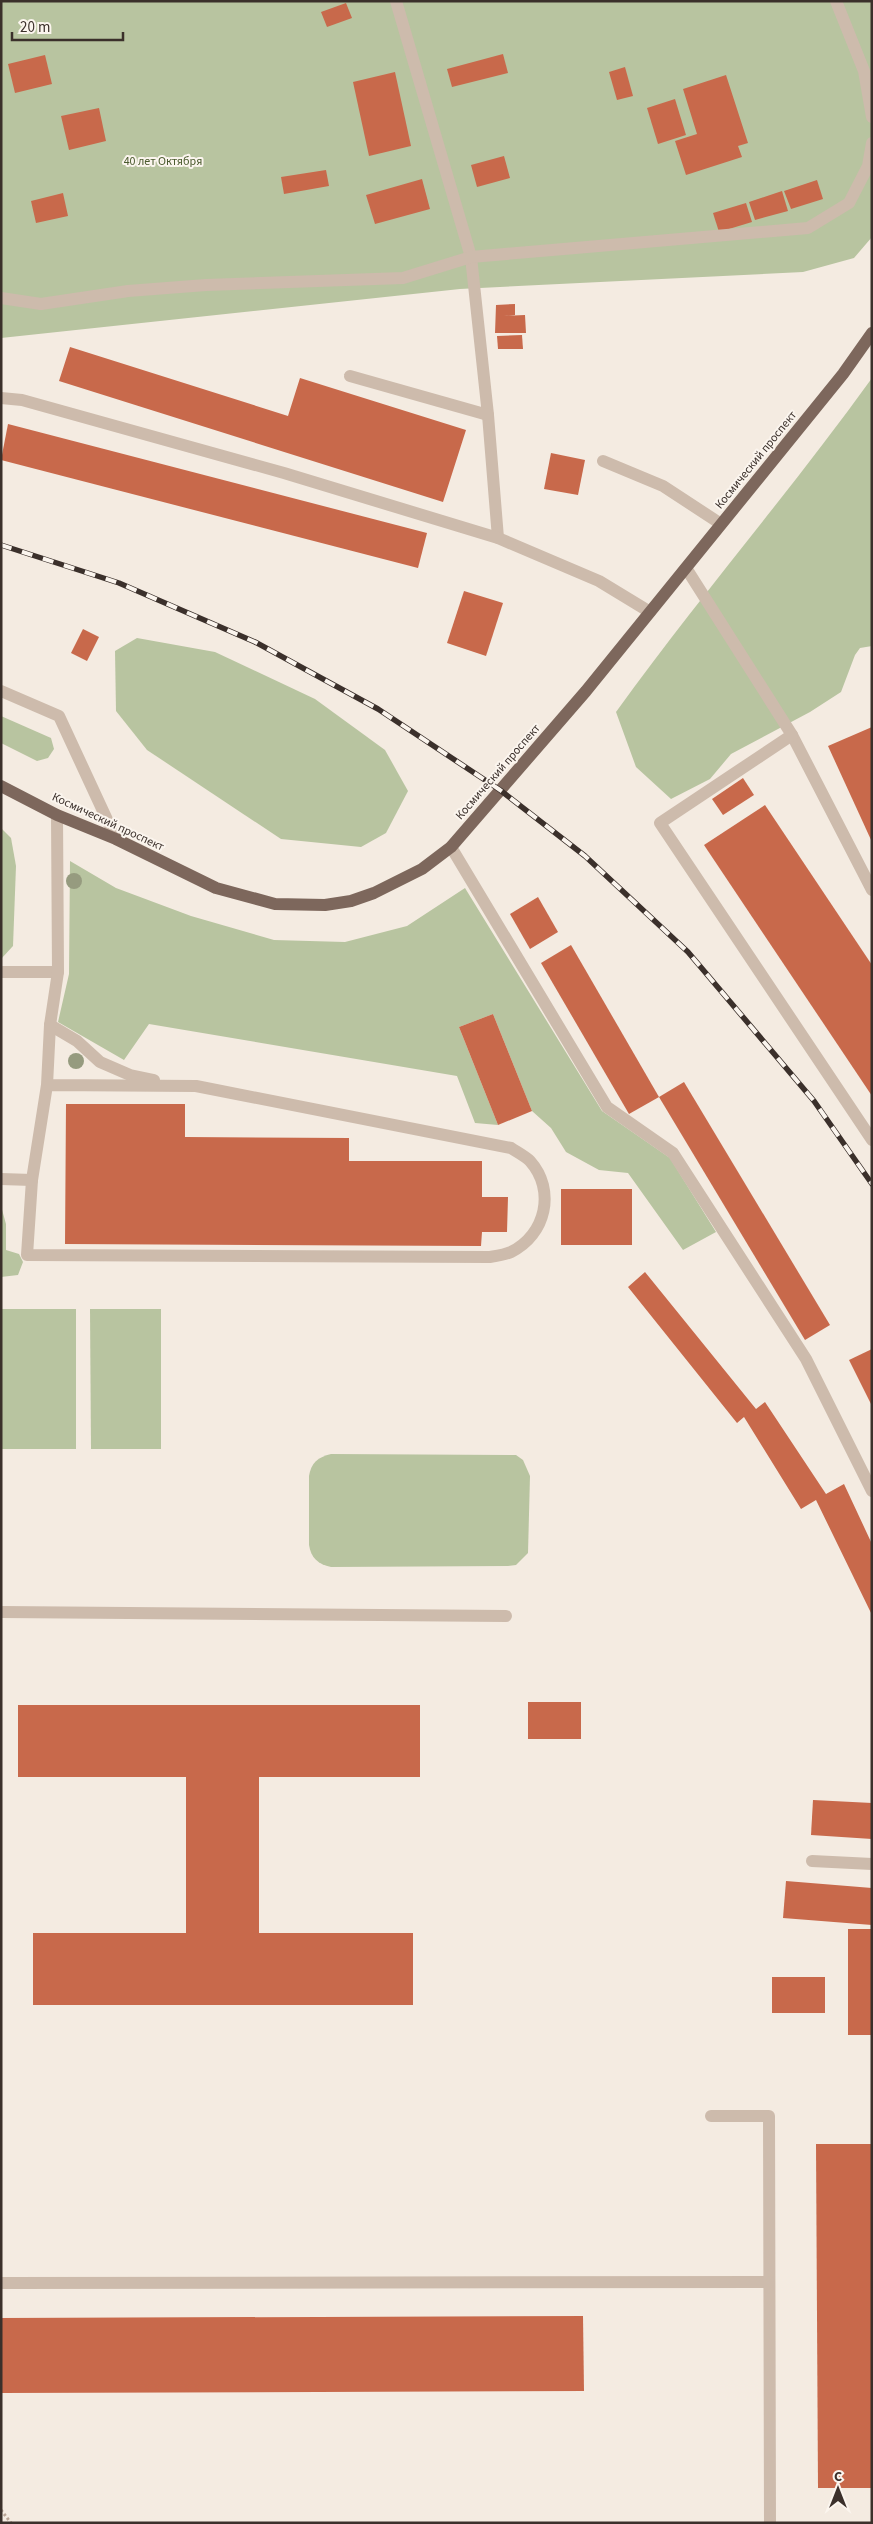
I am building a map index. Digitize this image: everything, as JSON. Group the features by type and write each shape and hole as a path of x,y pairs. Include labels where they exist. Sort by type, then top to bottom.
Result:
{"main road":[{"name":"Космический проспект","path":"1,786 57,815 116,840 216,888 283,904 325,905 351,901 374,893 422,869 451,848 650,612 843,374 872,332"}],"street":[{"path":"396,1 471,257 488,415 498,538"},
{"path":"836,1 864,70 872,117"},
{"path":"1,298 41,304 128,291 206,285 403,278 471,257 808,228 849,202 868,166 872,143"},
{"path":"350,376 488,415"},
{"path":"1,398 22,400 284,473 498,538 599,581 650,612"},
{"path":"603,462 663,486 721,524"},
{"path":"686,568 792,735 872,890"},
{"path":"1,692 59,716 116,840"},
{"path":"792,735 660,823 872,1140"},
{"path":"47,1085 196,1086 511,1148 529,1160 542,1179 546,1200 541,1222 529,1240 510,1253 489,1257 27,1255 32,1180 47,1085 50,1025 58,972 57,815"},
{"path":"451,848 607,1107 673,1153 806,1359 872,1491"},
{"path":"1,972 58,972"},
{"path":"50,1025 77,1041 100,1062 130,1075 181,1086"},
{"path":"1,1179 32,1180"},
{"path":"1,1612 506,1616"},
{"path":"812,1861 872,1864"},
{"path":"711,2116 768,2116 770,2523"},
{"path":"1,2283 769,2282"}],"path":[{"path":"1,2510 11,2523"}],"green space":[{"name":"40 лет Октября","path":"1,1 872,1 872,237 854,258 803,272 460,289 1,338"},
{"path":"872,378 872,646 860,648 855,655 841,692 810,712 731,754 710,779 671,799 636,767 616,712"},
{"path":"137,638 215,652 315,699 385,750 408,791 386,833 361,847 281,839 147,750 116,711 115,651"},
{"path":"1,716 51,738 54,749 48,758 37,761 1,743"},
{"path":"1,828 11,838 16,866 13,946 1,959"},
{"path":"70,861 116,888 191,916 274,940 345,942 407,926 465,888 602,1111 670,1158 716,1232 683,1250 628,1173 599,1170 566,1152 551,1128 532,1111 493,1014 459,1027 498,1125 475,1123 457,1076 149,1024 124,1060 58,1022 69,974"},
{"path":"1,1206 6,1224 6,1250 19,1254 23,1262 18,1275 1,1277"},
{"path":"1,1309 76,1309 76,1449 1,1449"},
{"path":"90,1309 161,1309 161,1449 91,1449"},
{"path":"331,1454 516,1455 523,1460 530,1476 528,1553 516,1565 508,1566 331,1567 322,1564 313,1557 309,1545 309,1476 311,1468 316,1461"}],"building":[{"path":"346,3 352,18 327,27 321,12"},
{"path":"503,54 508,73 452,87 447,69"},
{"path":"45,55 52,84 15,93 8,64"},
{"path":"625,67 633,96 617,100 609,72"},
{"path":"395,72 411,146 369,156 353,82"},
{"path":"726,75 748,143 738,146 742,157 686,175 675,141 697,134 683,89"},
{"path":"675,99 686,135 658,144 647,108"},
{"path":"99,108 106,141 69,150 61,116"},
{"path":"504,156 510,178 477,187 471,165"},
{"path":"326,170 329,186 284,194 281,177"},
{"path":"422,179 430,209 375,224 366,195"},
{"path":"817,180 823,199 791,209 784,191"},
{"path":"782,191 788,211 755,220 749,202"},
{"path":"63,193 68,216 36,223 31,201"},
{"path":"746,203 752,222 719,232 713,213"},
{"path":"515,304 515,315 504,316 525,315 526,333 495,333 496,305"},
{"path":"522,335 523,349 498,349 497,336"},
{"path":"70,347 288,416 300,378 466,430 443,502 59,381"},
{"path":"8,424 427,533 418,568 1,460"},
{"path":"551,453 585,460 578,495 544,489"},
{"path":"464,591 503,603 486,656 447,643"},
{"path":"83,629 99,637 87,661 71,653"},
{"path":"872,727 872,842 828,746"},
{"path":"743,778 754,795 723,815 712,799"},
{"path":"765,805 872,965 872,1096 704,845"},
{"path":"538,897 558,932 530,949 510,914"},
{"path":"571,945 659,1097 629,1114 541,963"},
{"path":"493,1014 532,1111 498,1125 459,1027"},
{"path":"684,1082 830,1325 805,1340 659,1097"},
{"path":"66,1104 185,1104 185,1137 349,1138 349,1161 482,1161 482,1197 508,1197 507,1232 482,1232 481,1246 65,1244"},
{"path":"561,1189 632,1189 632,1245 561,1245"},
{"path":"645,1272 756,1409 765,1402 826,1494 844,1484 872,1544 872,1615 816,1500 801,1509 744,1417 737,1423 628,1287"},
{"path":"872,1349 872,1406 849,1360"},
{"path":"528,1702 581,1702 581,1739 528,1739"},
{"path":"18,1705 420,1705 420,1777 259,1777 259,1933 413,1933 413,2005 33,2005 33,1933 186,1933 186,1777 18,1777"},
{"path":"813,1800 872,1803 872,1839 811,1835"},
{"path":"786,1881 872,1888 872,1925 783,1918"},
{"path":"848,1929 872,1929 872,2035 848,2035"},
{"path":"772,1977 825,1977 825,2013 772,2013"},
{"path":"816,2144 872,2144 872,2488 818,2488"},
{"path":"583,2316 584,2391 1,2393 1,2318"}],"railway":[{"path":"1,545 119,583 255,642 378,709 500,790 585,856 688,952 814,1101 872,1184"}]}
